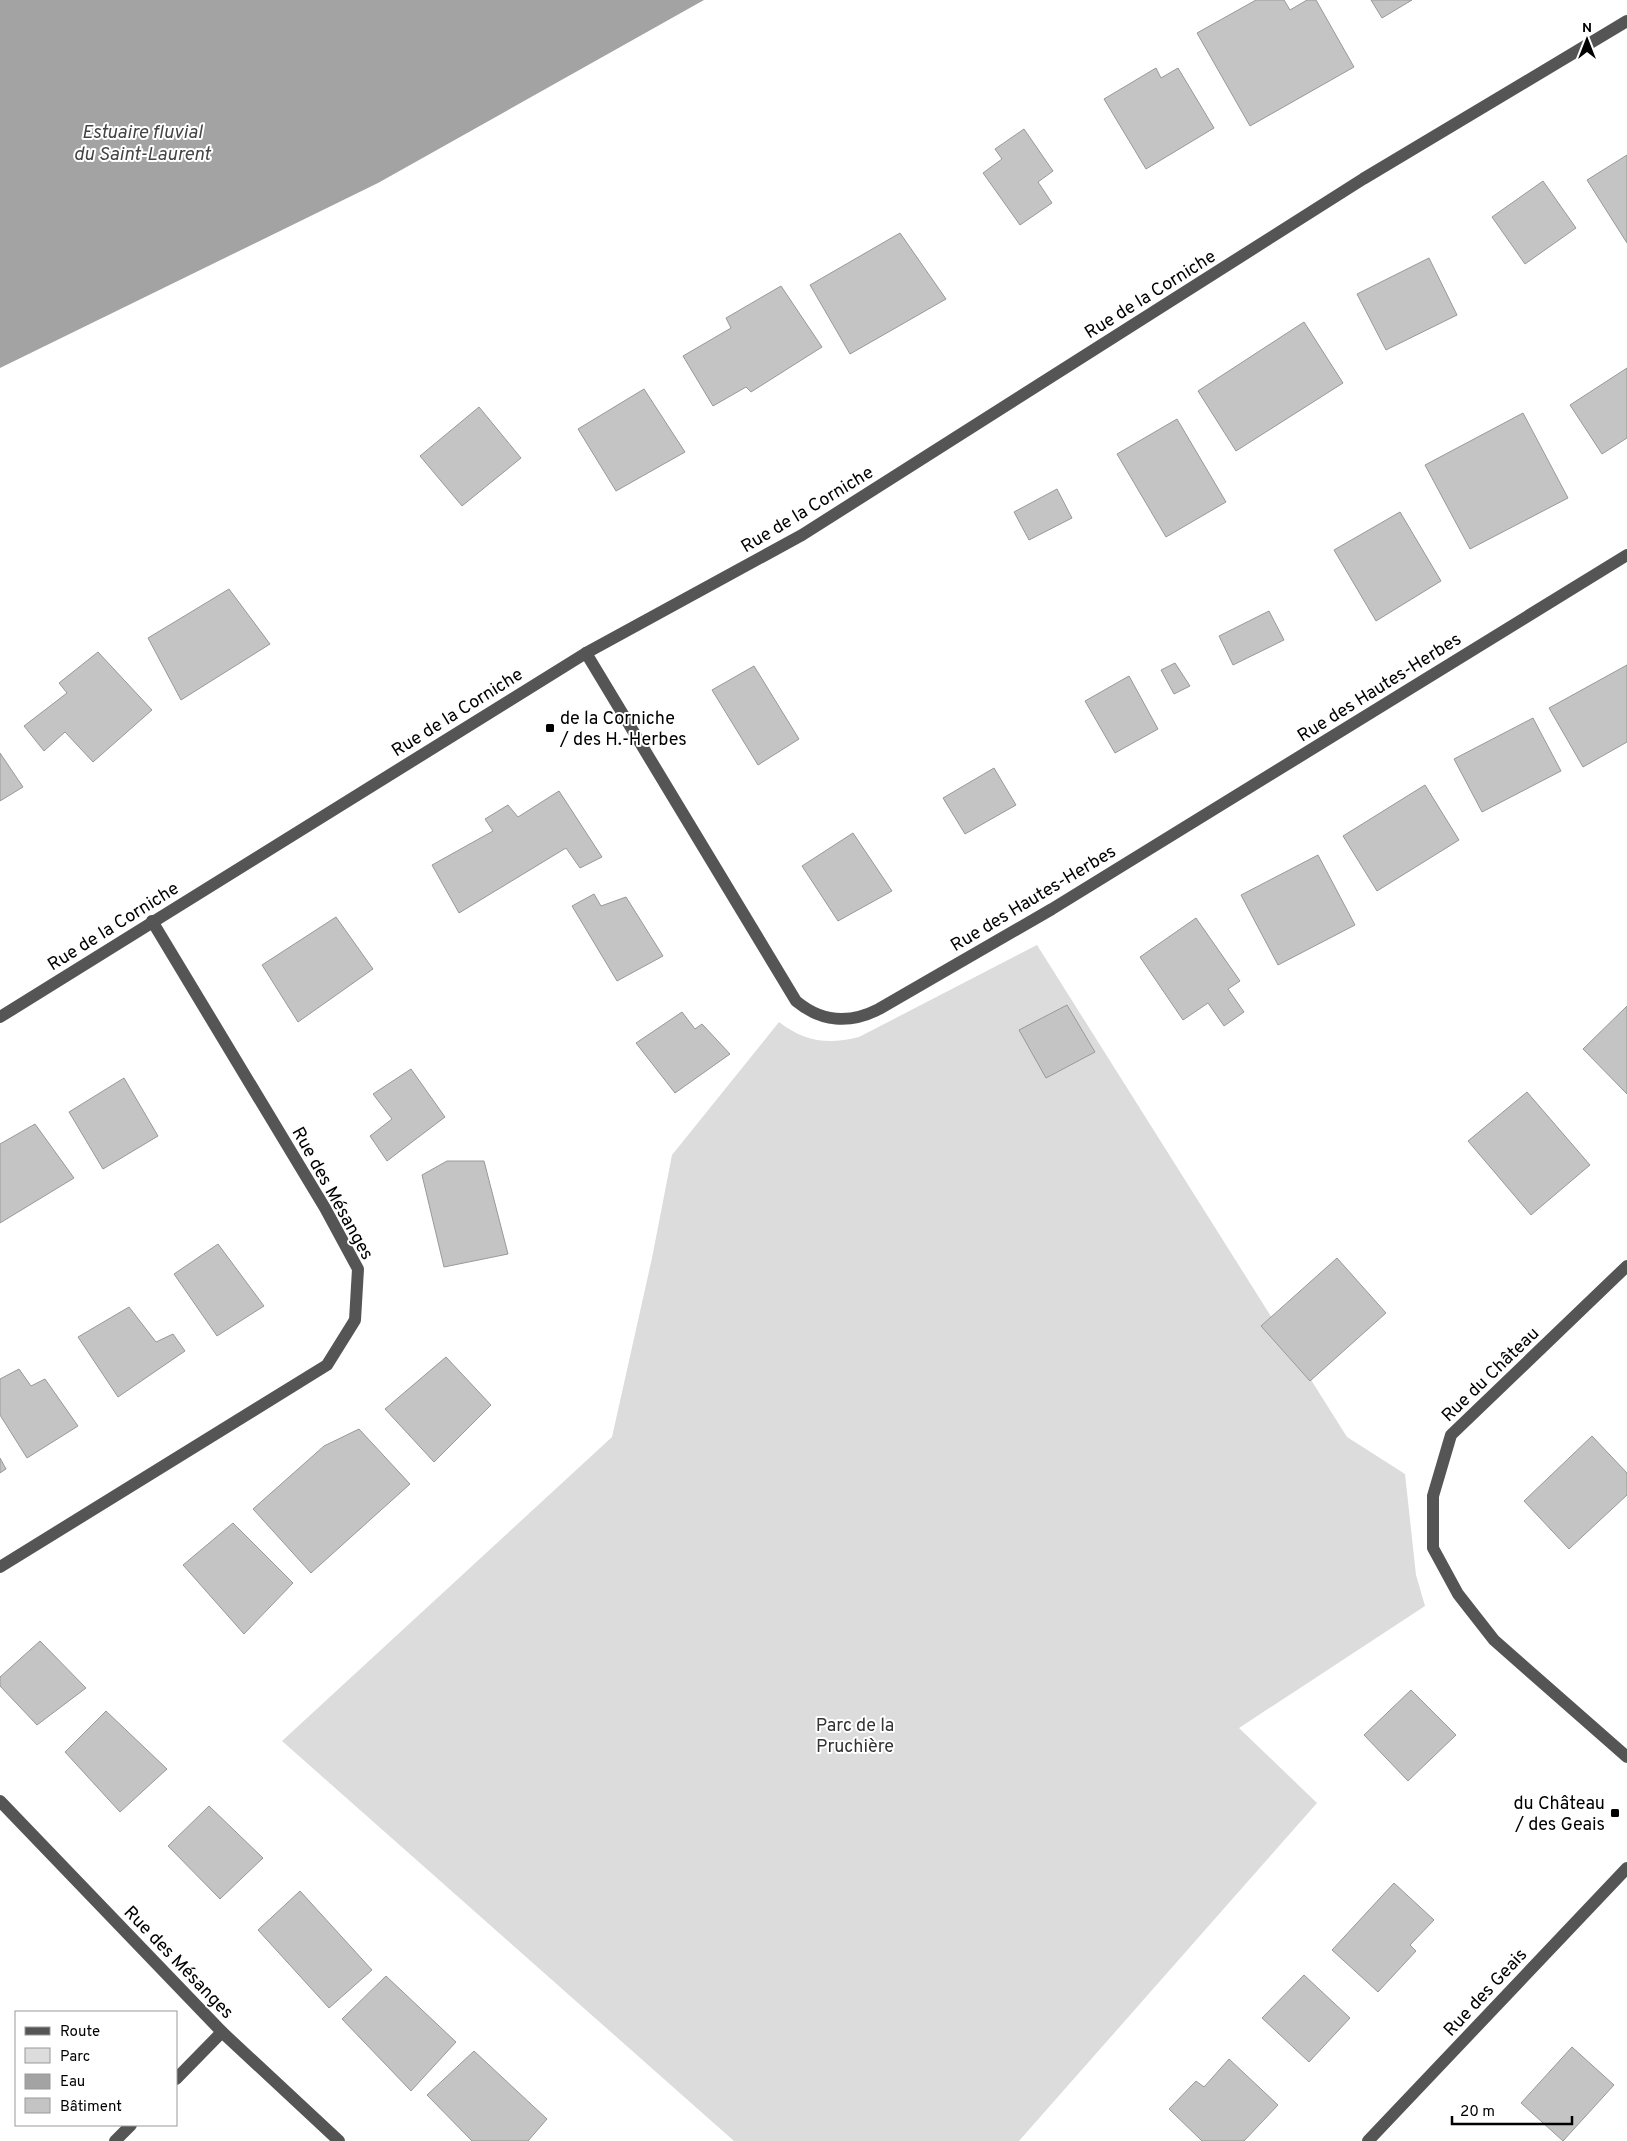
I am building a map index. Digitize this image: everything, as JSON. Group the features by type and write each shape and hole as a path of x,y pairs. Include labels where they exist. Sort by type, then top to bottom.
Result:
{"street":[{"name":"Rue de la Corniche","path":"0,1018 586,653 802,535 1363,179 1627,21"},
{"name":"Rue des Hautes-Herbes","path":"586,653 796,1000 806,1010 820,1016 850,1019 865,1016 1052,909 1627,555"},
{"name":"Rue des Mésanges","path":"0,1567 327,1365 355,1320 358,1269 325,1208 152,922"},
{"name":"Rue du Château","path":"1627,1266 1451,1435 1433,1496 1433,1548 1458,1594 1494,1640 1627,1757"},
{"name":"Rue des Mésanges","path":"0,1801 222,2032 339,2141"},
{"name":"Rue des Geais","path":"1368,2141 1627,1868"},
{"path":"178,2077 222,2032"},
{"path":"115,2141 130,2126"}],"green space":[{"name":"Parc de la Pruchière","path":"1037,945 1347,1437 1405,1474 1416,1575 1425,1606 1239,1728 1317,1803 1019,2141 734,2141 282,1741 612,1437 652,1258 672,1155 779,1022 798,1034 817,1040 837,1041 859,1037"}],"water":[{"name":"Estuaire fluvial du Saint-Laurent","path":"0,0 704,0 378,183 0,368"}],"building":[{"path":"1256,0 1284,0 1290,10 1307,0 1316,0 1354,67 1250,126 1197,33"},
{"path":"1371,0 1412,0 1382,18"},
{"path":"1156,68 1161,78 1178,68 1214,128 1146,169 1104,99"},
{"path":"1024,129 1053,171 1038,182 1052,203 1020,225 983,173 1002,159 995,149"},
{"path":"1627,155 1627,243 1587,180"},
{"path":"1543,181 1576,228 1525,264 1492,217"},
{"path":"900,233 946,299 850,354 810,285"},
{"path":"1429,258 1457,315 1386,350 1357,294"},
{"path":"781,286 822,347 751,392 746,387 713,406 683,356 731,328 726,318"},
{"path":"1304,322 1343,383 1236,451 1198,391"},
{"path":"1627,368 1627,438 1602,454 1570,405"},
{"path":"644,389 685,452 616,491 578,429"},
{"path":"479,407 521,458 462,506 420,456"},
{"path":"1523,413 1568,498 1470,549 1425,465"},
{"path":"1177,419 1226,502 1166,537 1117,454"},
{"path":"1057,489 1072,518 1029,540 1014,512"},
{"path":"1400,512 1441,581 1376,621 1334,550"},
{"path":"229,589 270,644 181,700 148,638"},
{"path":"1269,611 1284,640 1233,665 1219,636"},
{"path":"98,652 152,710 93,762 65,732 44,751 24,726 67,693 59,683"},
{"path":"1175,663 1190,686 1174,694 1161,670"},
{"path":"1627,665 1627,742 1583,767 1549,708"},
{"path":"754,666 799,739 758,765 712,690"},
{"path":"1129,676 1158,729 1115,753 1085,701"},
{"path":"1533,718 1561,771 1482,812 1454,759"},
{"path":"0,753 23,787 0,801"},
{"path":"994,768 1016,805 965,834 943,798"},
{"path":"1425,785 1459,840 1377,891 1343,836"},
{"path":"559,791 602,857 580,868 566,848 459,913 432,865 493,831 485,819 508,805 518,817"},
{"path":"853,833 892,891 838,921 802,866"},
{"path":"1318,855 1355,925 1278,965 1241,895"},
{"path":"594,894 601,906 626,897 663,956 617,981 572,906"},
{"path":"336,917 373,969 298,1022 262,965"},
{"path":"1196,918 1240,981 1228,989 1244,1012 1224,1026 1208,1003 1183,1020 1140,957"},
{"path":"1067,1005 1095,1052 1046,1078 1019,1030"},
{"path":"1627,1006 1627,1094 1583,1049"},
{"path":"682,1012 695,1029 702,1024 730,1054 675,1093 636,1043"},
{"path":"411,1069 445,1117 387,1161 370,1136 392,1119 373,1094"},
{"path":"124,1078 158,1136 103,1169 69,1112"},
{"path":"1527,1092 1590,1165 1531,1215 1468,1141"},
{"path":"35,1124 74,1178 0,1223 0,1144"},
{"path":"447,1161 484,1161 508,1254 444,1267 422,1175"},
{"path":"218,1244 264,1306 217,1336 174,1274"},
{"path":"1337,1258 1386,1313 1310,1381 1261,1326"},
{"path":"129,1307 156,1342 173,1334 185,1351 118,1397 78,1337"},
{"path":"446,1357 491,1405 434,1462 385,1409"},
{"path":"19,1369 31,1386 45,1379 78,1426 27,1458 0,1415 0,1379"},
{"path":"359,1429 410,1484 311,1573 253,1509 324,1446"},
{"path":"1592,1436 1627,1473 1627,1495 1569,1549 1524,1501"},
{"path":"0,1458 6,1469 0,1473"},
{"path":"233,1523 293,1583 244,1634 183,1565"},
{"path":"40,1641 86,1688 37,1725 0,1686 0,1677"},
{"path":"1411,1690 1456,1735 1408,1781 1364,1735"},
{"path":"106,1711 167,1769 120,1812 65,1752"},
{"path":"209,1806 263,1858 220,1899 168,1846"},
{"path":"1394,1883 1434,1920 1410,1945 1416,1951 1378,1992 1332,1950"},
{"path":"300,1891 372,1970 329,2008 258,1930"},
{"path":"1304,1975 1350,2018 1309,2062 1262,2018"},
{"path":"386,1976 456,2042 411,2091 342,2019"},
{"path":"1572,2047 1614,2085 1563,2141 1521,2103"},
{"path":"474,2051 547,2119 528,2141 472,2141 427,2095"},
{"path":"1229,2059 1278,2105 1244,2141 1202,2141 1169,2109 1196,2081 1204,2087"}],"place":[{"name":"de la Corniche / des H.-Herbes","path":"550,728"},
{"name":"du Château / des Geais","path":"1615,1813"}]}
